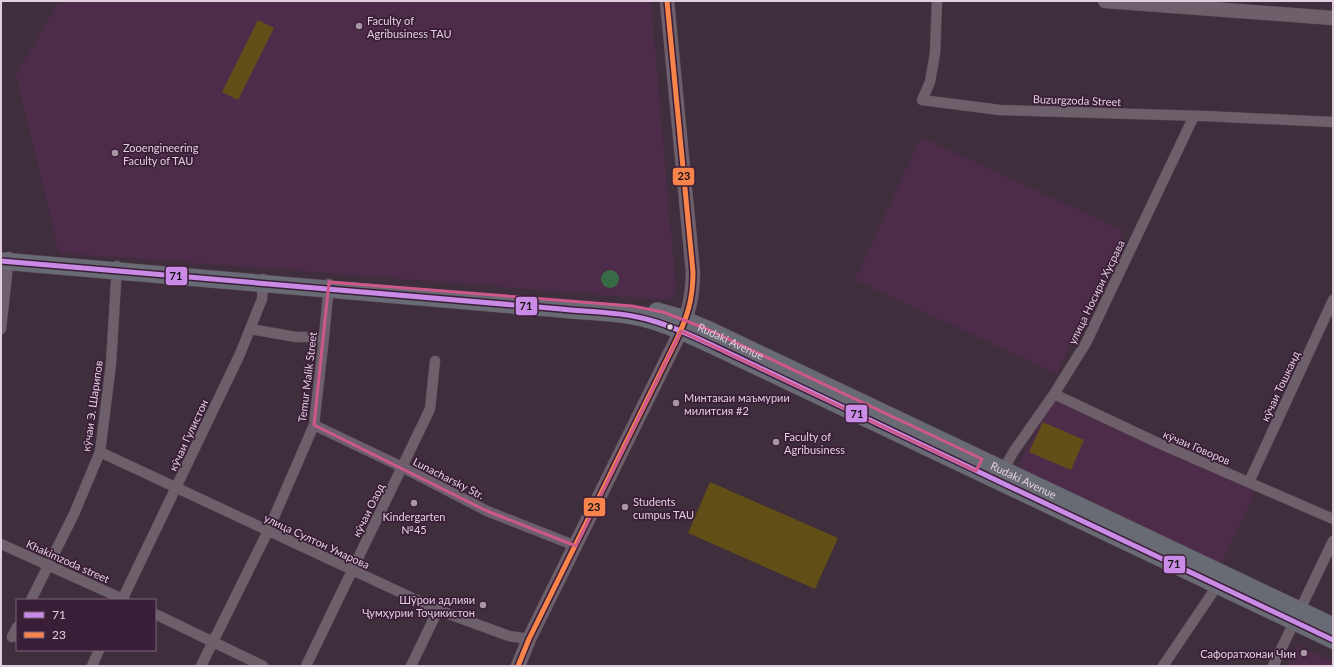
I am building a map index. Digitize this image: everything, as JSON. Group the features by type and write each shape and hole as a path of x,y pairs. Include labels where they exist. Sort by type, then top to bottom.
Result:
{"highway":[{"name":"Rudaki Avenue","path":"5,257 329,286 630,316 683,326 1297,615 1333,626"},
{"name":"Rudaki Avenue","path":"979,465 1004,470 1220,579"},
{"name":"Rudaki Avenue","path":"1297,615 1333,640"}],"main road":[{"path":"518,666 529,640 683,326 691,301 693,272 667,1"},
{"path":"1105,1 1333,18"}],"street":[{"name":"Buzurgzoda Street","path":"937,1 935,53 930,82 922,100 1000,110 1333,122"},
{"name":"улица Носири Хусрава","path":"1004,470 1014,451 1054,394 1086,344 1194,116"},
{"path":"1,329 5,257"},
{"name":"кӯчаи Э. Шарипов","path":"32,599 74,514 100,452 111,364 117,267"},
{"name":"кӯчаи Гулистон","path":"123,599 240,354 262,299 263,280"},
{"name":"Temur Malik Street","path":"201,666 268,531 314,425 329,286"},
{"name":"кӯчаи Тошканд","path":"1249,482 1333,300"},
{"path":"250,329 296,337 324,337"},
{"name":"кӯчаи Озод","path":"306,666 430,409 435,361"},
{"name":"кӯчаи Говоров","path":"1054,394 1156,442 1333,519"},
{"name":"Lunacharsky Str.","path":"314,425 402,467 487,511 576,546"},
{"name":"улица Султон Умарова","path":"100,452 438,610 509,636 529,640"},
{"path":"1273,666 1333,541"},
{"name":"Khakimzoda street","path":"1,544 121,599"},
{"path":"1163,666 1220,579"},
{"path":"411,666 438,610"},
{"path":"156,614 263,666"},
{"path":"12,637 16,629"},
{"path":"92,666 99,651"}],"highlighted area":[{"path":"329,282 632,306 663,312 707,329 982,459 976,471 681,331 576,546 487,511 314,425"}],"shaded area":[{"path":"59,1 651,1 676,289 674,296 666,300 59,253 16,75"},
{"path":"258,20 274,28 238,100 222,92"},
{"path":"921,137 1124,231 1057,374 855,280"},
{"path":"610,270 616,273 619,279 616,285 610,288 604,285 601,279 604,273"},
{"path":"1054,398 1257,489 1220,566 1017,468"},
{"path":"1043,422 1084,440 1071,470 1029,452"},
{"path":"710,482 838,538 815,589 688,533"},
{"name":"Сафоратхонаи Чин","path":"1297,645 1333,662 1333,666 1287,666"}],"transit line":[{"name":"23","path":"518,666 529,639 675,343 686,317 690,300 693,272 667,1"},
{"name":"71","path":"1,261 607,313 642,318 661,323 716,347 1333,640"}],"place":[{"name":"Faculty of Agribusiness TAU","path":"359,26"},
{"name":"Zooengineering Faculty of TAU","path":"115,153"},
{"name":"Минтакаи маъмурии милитсия #2","path":"676,403"},
{"name":"Faculty of Agribusiness","path":"776,442"},
{"name":"Kindergarten №45","path":"414,503"},
{"name":"Students cumpus TAU","path":"625,507"},
{"name":"Шўрои адлияи Ҷумҳурии Тоҷикистон","path":"483,605"},
{"name":"Сафоратхонаи Чин","path":"1304,653"}]}
